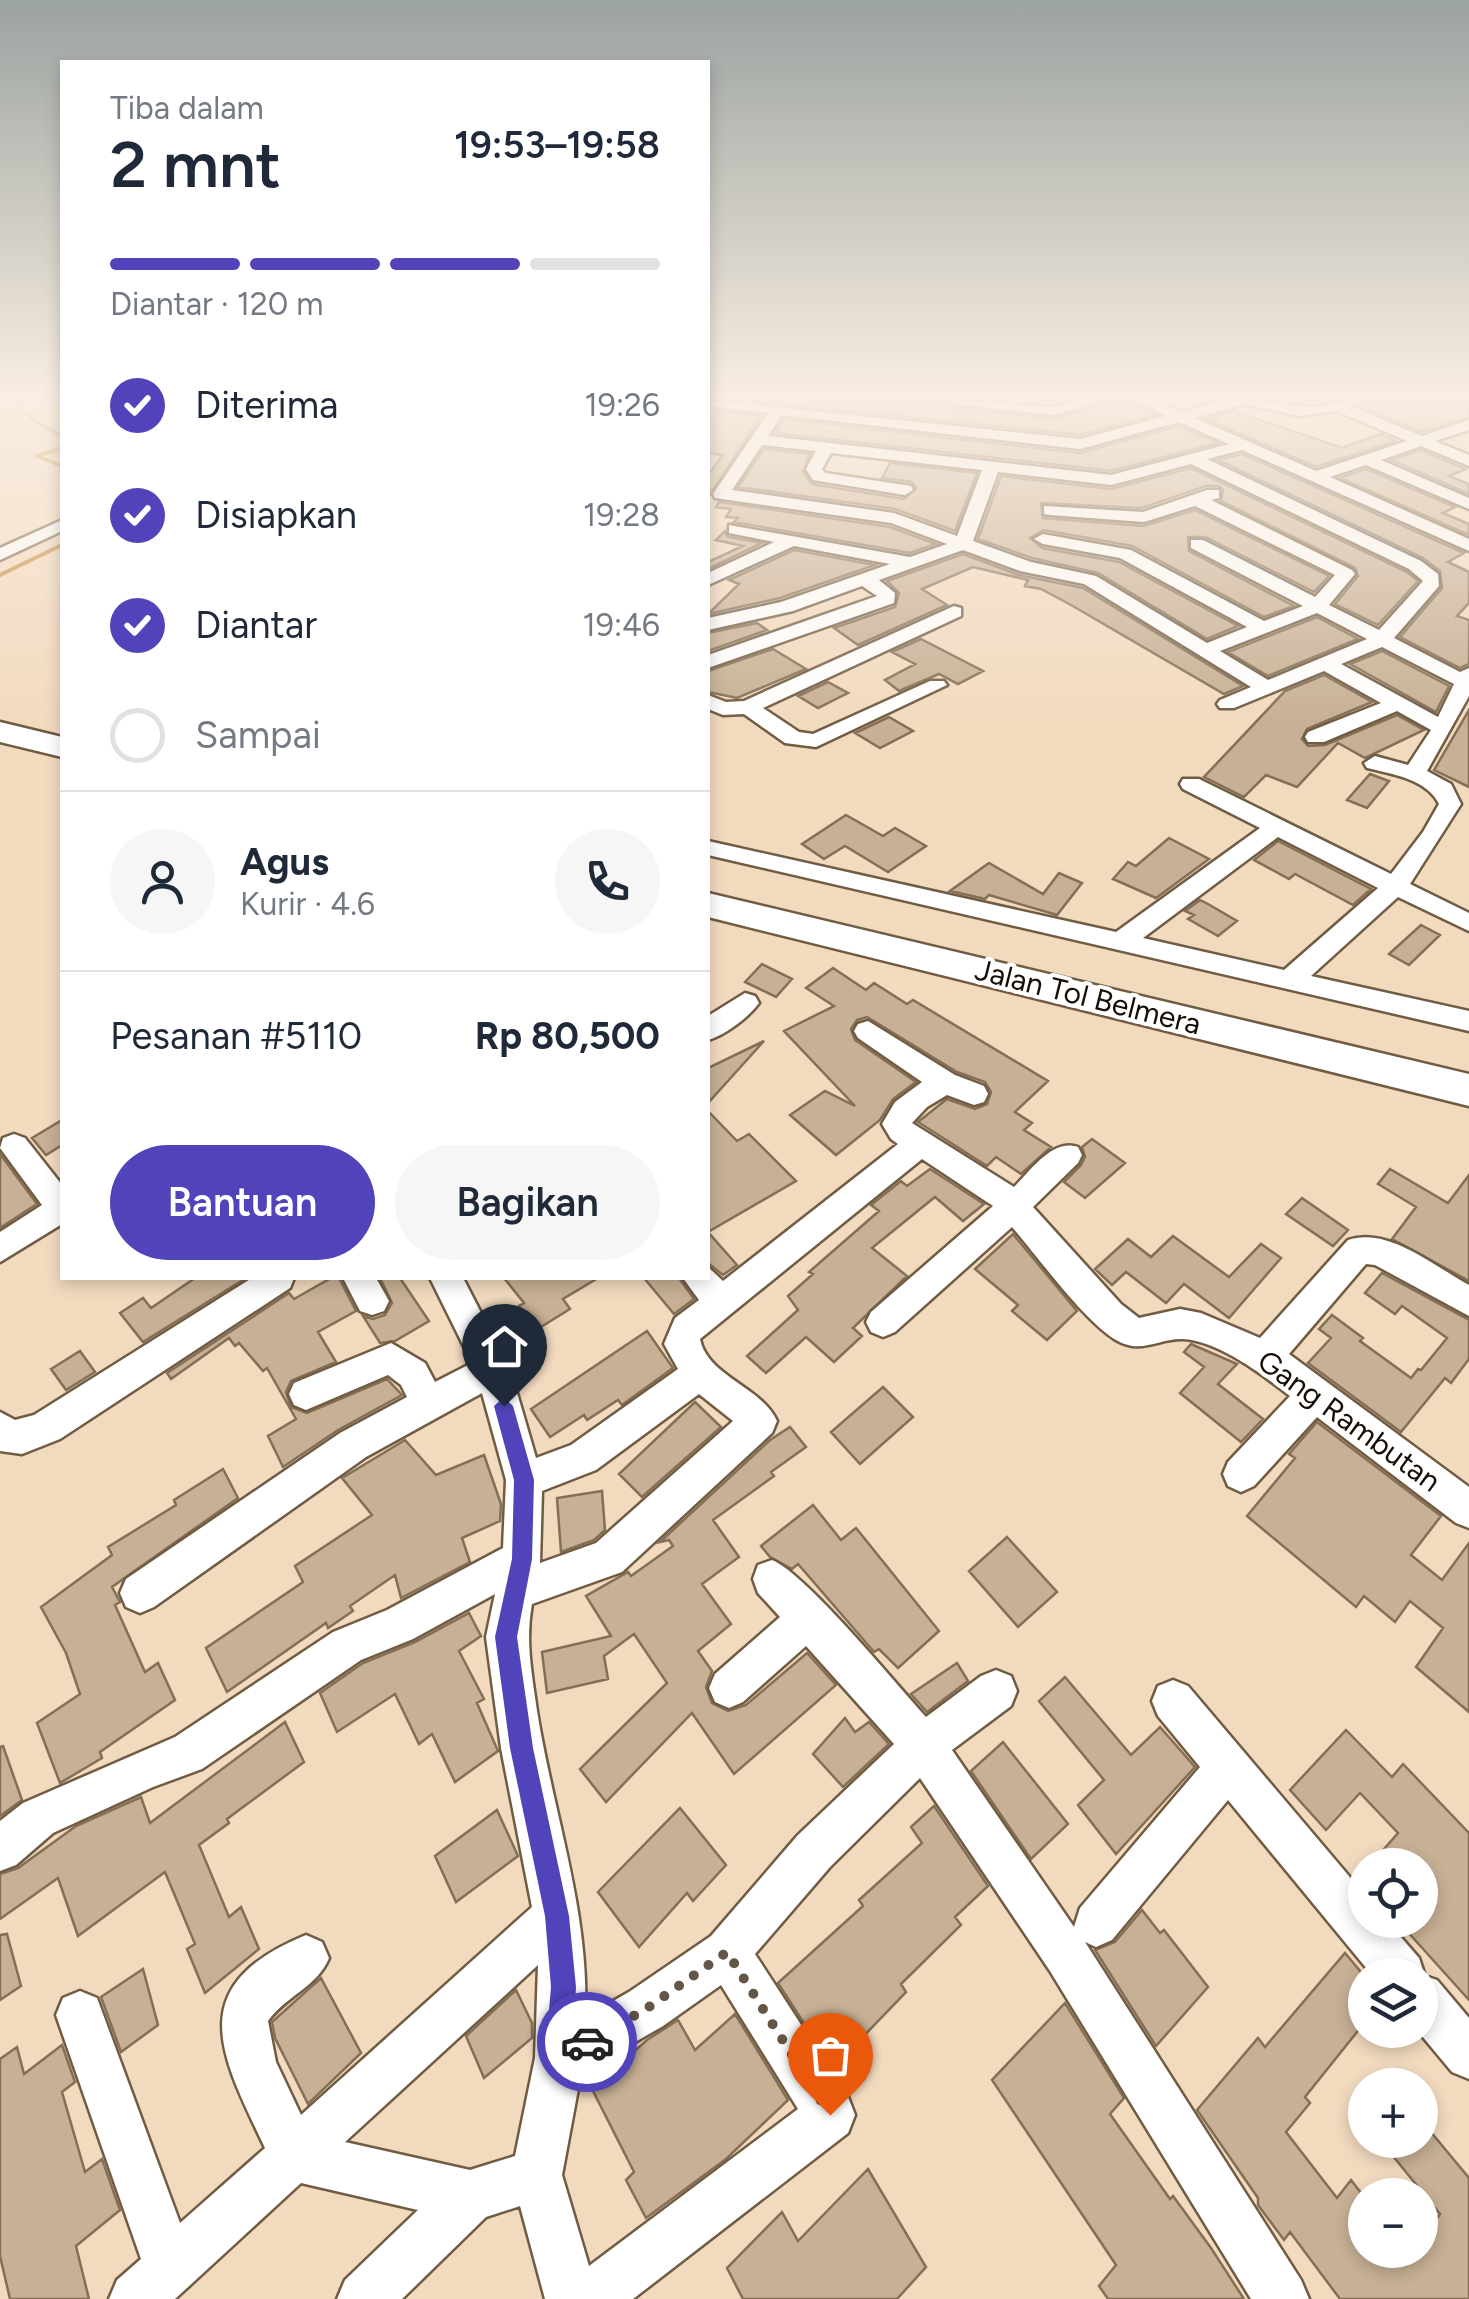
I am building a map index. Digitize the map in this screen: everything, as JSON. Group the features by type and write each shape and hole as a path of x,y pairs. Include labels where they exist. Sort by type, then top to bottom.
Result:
{"highway":[{"path":"0,711 60,726"},
{"path":"0,732 60,747"},
{"name":"Jalan Tol Belmera","path":"710,880 1469,1061"},
{"name":"Jalan Tol Belmera","path":"710,904 1469,1090"}],"street":[{"path":"816,507 894,518 1036,569 1101,585 1268,689"},
{"path":"894,518 898,507"},
{"path":"710,624 786,607 916,564 963,544 977,507"},
{"path":"1036,569 1050,510 1144,517 1174,507"},
{"path":"1197,507 1197,544 1263,628"},
{"path":"1227,704 1380,641 1429,588 1431,577 1415,565 1297,507"},
{"path":"1383,507 1469,546"},
{"path":"1304,554 1402,516"},
{"path":"0,555 60,526"},
{"path":"735,528 916,564"},
{"path":"1043,539 1102,548 1197,544 1304,554 1346,574 1316,607 1205,650"},
{"path":"710,579 794,540"},
{"path":"1197,544 1380,641 1466,677 1443,728 1414,773"},
{"path":"710,661 887,599 886,593 867,581"},
{"path":"710,702 723,710 748,706 954,612"},
{"path":"1326,664 1443,728"},
{"path":"748,706 793,738 816,741 937,685"},
{"path":"1316,737 1398,703"},
{"path":"1287,982 1398,886 1460,807 1443,790 1414,773 1375,763"},
{"path":"1190,784 1469,922"},
{"path":"1119,943 1275,828"},
{"path":"710,848 1469,1021"},
{"path":"710,1028 744,1003"},
{"path":"868,1031 945,1082 974,1094"},
{"path":"0,1849 38,1818 146,1768 187,1754 347,1646 518,1575 608,1558 758,1422 700,1373 681,1341 710,1289 918,1145 897,1124 902,1112 913,1100 945,1082"},
{"name":"Gang Rambutan","path":"918,1145 998,1190 1109,1314 1130,1330 1142,1334 1190,1325 1265,1356 1469,1510"},
{"path":"14,1146 60,1205"},
{"path":"883,1322 967,1251 1067,1155"},
{"path":"0,1249 60,1209"},
{"path":"1265,1356 1359,1250 1380,1252 1469,1302"},
{"path":"0,1429 6,1436 22,1437 47,1426 275,1280"},
{"path":"447,1280 493,1369 524,1480 518,1575 506,1637 522,1748 557,1916 564,1987 558,2058 537,2175 572,2299"},
{"path":"306,1394 390,1358 412,1374 428,1404"},
{"path":"140,1593 352,1445 493,1369"},
{"path":"524,1480 583,1458 700,1373"},
{"path":"1242,1474 1317,1392"},
{"path":"772,1579 924,1745 1066,1954 1282,2299"},
{"path":"730,1688 809,1617"},
{"path":"558,2058 646,2009 727,1952 814,1851 924,1745 996,1691"},
{"path":"1173,1701 1388,1958"},
{"path":"1096,1924 1228,1766"},
{"path":"80,2015 154,2284 557,1916"},
{"path":"590,2299 830,2115 727,1952"},
{"path":"294,2156 244,2040 243,2019 266,1987 306,1958"},
{"path":"1438,2018 1469,2055"},
{"path":"294,2156 470,2196"},
{"path":"364,2299 470,2196 537,2175"}],"building":[{"path":"718,507 755,507 890,527 936,544 910,553 734,522 738,518 726,517 731,509"},
{"path":"883,507 964,507 955,531"},
{"path":"990,507 1042,507 1043,518 1144,526 1195,510 1329,576 1314,592 1205,537 1188,537 1189,551 1294,606 1264,617 1132,546 1044,530 1030,538 1042,548 1119,562 1238,626 1207,639 1098,573 1032,558 978,539"},
{"path":"1234,507 1273,507 1407,572 1418,581 1378,625 1335,604 1358,576 1355,568"},
{"path":"1317,507 1361,507 1464,553 1448,562 1469,572 1469,603 1457,616 1469,620 1469,664 1460,668 1400,637 1442,588 1440,571 1423,558"},
{"path":"1406,507 1454,507 1443,513 1469,524 1469,535"},
{"path":"725,531 728,537 762,543 710,568 710,561 743,546 716,540"},
{"path":"794,550 875,565 780,598 710,614 739,584 729,580"},
{"path":"963,554 1019,575 1083,588 1243,686 1224,694 1071,605 1041,589 1025,586 1028,580 973,567 922,589 947,605 858,645 834,628 895,607 899,593 887,581"},
{"path":"1317,617 1358,639 1268,676 1228,652"},
{"path":"757,623 767,630 710,650 710,633"},
{"path":"921,639 983,671 958,684 939,674 899,691 885,680 915,664 892,652"},
{"path":"773,649 806,669 737,698 710,692 710,670"},
{"path":"1382,651 1449,686 1436,712 1350,664"},
{"path":"1324,675 1372,702 1307,729 1302,739 1308,746 1325,745 1397,715 1424,730 1365,758 1338,743 1297,787 1266,775 1244,797 1204,777 1285,691"},
{"path":"828,682 848,693 818,708 798,696"},
{"path":"1469,710 1469,787 1434,770"},
{"path":"889,717 913,731 880,748 855,733"},
{"path":"1370,774 1389,781 1367,808 1347,800"},
{"path":"846,815 883,836 895,828 926,846 888,872 845,846 824,859 802,844"},
{"path":"1169,838 1209,859 1156,898 1113,879 1128,862 1136,866"},
{"path":"1278,841 1371,889 1353,905 1295,874 1289,879 1254,860"},
{"path":"989,863 1043,894 1059,873 1082,883 1057,915 989,895 985,899 950,891"},
{"path":"1200,900 1237,921 1218,936 1188,919 1194,915 1185,911"},
{"path":"1421,925 1440,935 1409,965 1389,954"},
{"path":"762,964 792,979 776,997 745,982"},
{"path":"833,968 866,990 874,983 907,1004 913,1000 1048,1081 1015,1112 1032,1123 1024,1130 1051,1147 1021,1174 996,1157 987,1166 918,1122 947,1099 975,1109 987,1104 991,1092 985,1082 957,1072 867,1017 857,1020 851,1029 855,1040 916,1082 893,1099 880,1120 836,1155 790,1115 825,1091 855,1106 784,1031 834,1006 806,988"},
{"path":"764,1041 710,1101 710,1067"},
{"path":"710,1113 737,1141 749,1134 796,1181 710,1231"},
{"path":"60,1121 60,1146 46,1155 32,1138"},
{"path":"1092,1139 1125,1163 1085,1198 1064,1182 1081,1165 1085,1157 1082,1147"},
{"path":"0,1154 37,1204 0,1228"},
{"path":"930,1169 984,1204 963,1221 935,1197 872,1248 907,1276 853,1328 862,1336 834,1362 806,1337 766,1373 747,1356 798,1310 788,1296 813,1274 809,1272 879,1211 871,1205 901,1181 907,1186"},
{"path":"1390,1169 1448,1203 1469,1175 1469,1281 1392,1239 1416,1207 1378,1184"},
{"path":"1302,1198 1348,1230 1333,1246 1286,1214"},
{"path":"710,1234 737,1265 723,1275 710,1265"},
{"path":"1013,1234 1077,1311 1047,1340 1012,1311 1018,1305 975,1269"},
{"path":"1173,1236 1229,1277 1261,1244 1281,1258 1229,1318 1184,1284 1166,1303 1126,1272 1112,1285 1095,1269 1128,1239 1151,1257"},
{"path":"1382,1273 1469,1320 1469,1359 1451,1383 1445,1378 1401,1432 1308,1363 1331,1338 1319,1329 1332,1315 1411,1378 1421,1370 1447,1338 1402,1306 1395,1314 1365,1293"},
{"path":"192,1280 243,1280 143,1342 120,1313 143,1298 151,1308"},
{"path":"327,1280 340,1280 356,1311 318,1332 336,1362 291,1381 286,1392 291,1407 307,1413 387,1379 402,1395 338,1430 283,1467 268,1436 296,1419 267,1368 263,1371 239,1343 235,1346 229,1338 171,1379 167,1373 289,1293 294,1299"},
{"path":"381,1280 401,1280 429,1321 395,1341 380,1343 363,1316 373,1319 385,1315 392,1303"},
{"path":"506,1280 595,1280 563,1299 570,1309 536,1330 519,1306 524,1303"},
{"path":"646,1280 680,1280 694,1299 674,1314"},
{"path":"647,1331 673,1368 622,1405 618,1400 587,1420 584,1415 550,1437 531,1409"},
{"path":"1191,1344 1237,1364 1218,1384 1263,1419 1241,1442 1180,1393 1204,1367 1184,1352"},
{"path":"80,1351 95,1372 66,1390 51,1369"},
{"path":"883,1387 913,1417 860,1464 831,1432"},
{"path":"695,1402 721,1427 642,1497 619,1474"},
{"path":"1317,1422 1441,1516 1411,1555 1442,1580 1469,1543 1469,1712 1416,1667 1443,1628 1410,1601 1395,1622 1364,1596 1356,1607 1247,1516 1295,1458 1289,1454"},
{"path":"790,1427 806,1447 771,1472 774,1476 713,1520 739,1557 702,1584 731,1624 698,1651 712,1671 706,1687 712,1703 728,1711 746,1705 807,1653 836,1685 734,1774 692,1713 606,1802 580,1769 667,1683 634,1634 604,1656 608,1679 547,1693 542,1652 611,1636 586,1596 628,1572 631,1576 673,1546 669,1540 660,1542 770,1440"},
{"path":"405,1440 436,1475 484,1455 501,1504 500,1521 462,1538 470,1562 401,1598 395,1575 350,1606 353,1611 328,1628 326,1623 227,1692 206,1648 303,1582 295,1566 372,1515 342,1478"},
{"path":"223,1469 238,1498 112,1587 120,1602 115,1605 145,1672 158,1663 175,1700 100,1752 102,1758 60,1783 37,1723 80,1694 66,1653 41,1607 112,1555 108,1547 176,1505 174,1500"},
{"path":"602,1491 605,1530 594,1540 561,1552 557,1498"},
{"path":"813,1505 841,1540 856,1528 939,1631 898,1668 879,1649 874,1652 798,1564 792,1569 770,1557 761,1546"},
{"path":"1007,1537 1057,1592 1018,1627 969,1571"},
{"path":"469,1613 481,1636 459,1651 484,1699 477,1703 498,1751 455,1782 432,1734 419,1744 395,1694 337,1732 320,1693 363,1663 415,1642"},
{"path":"957,1663 968,1681 927,1712 911,1694"},
{"path":"1065,1677 1131,1755 1160,1727 1195,1767 1116,1854 1078,1805 1104,1780 1039,1701"},
{"path":"845,1718 855,1732 869,1722 889,1744 843,1787 813,1754"},
{"path":"285,1722 304,1762 227,1819 229,1823 199,1845 229,1917 241,1907 259,1949 205,1993 187,1949 195,1944 165,1872 78,1936 58,1878 0,1919 0,1874 18,1868 76,1826 141,1797 150,1823"},
{"path":"1346,1730 1392,1777 1403,1764 1469,1833 1469,2000 1438,1966 1438,1958 1431,1958 1413,1938 1438,1938 1438,1848 1385,1848 1398,1833 1360,1793 1326,1830 1290,1790"},
{"path":"1003,1742 1068,1824 1031,1859 971,1771"},
{"path":"3,1746 22,1800 0,1816 0,1747"},
{"path":"934,1806 988,1886 955,1917 961,1925 901,1984 906,1992 833,2068 778,1983 863,1906 859,1900 922,1843 911,1827"},
{"path":"680,1808 726,1865 693,1901 687,1893 639,1947 598,1892"},
{"path":"497,1810 518,1856 456,1902 435,1856"},
{"path":"1142,1910 1160,1933 1164,1930 1208,1987 1156,2046 1095,1950 1115,1942"},
{"path":"7,1934 21,1986 0,2000 0,1935"},
{"path":"1345,1953 1349,1958 1348,2043 1305,2097 1310,2103 1286,2132 1337,2198 1348,2184 1348,2268 1438,2268 1438,2178 1411,2178 1395,2158 1438,2158 1438,2141 1469,2178 1469,2299 1340,2299 1290,2232 1284,2240 1197,2110 1258,2038 1265,2047"},
{"path":"143,1969 158,2025 121,2052 101,1997"},
{"path":"321,1978 361,2053 308,2104 275,2038 272,2022"},
{"path":"516,1990 532,2023 532,2038 484,2078 466,2036"},
{"path":"1065,2003 1124,2098 1110,2114 1170,2199 1173,2196 1211,2248 1244,2299 1108,2299 1099,2286 1116,2265 992,2080"},
{"path":"735,2014 788,2100 726,2159 646,2218 626,2180 634,2172 592,2089 647,2040 678,2020 695,2050"},
{"path":"62,2045 75,2082 62,2092 85,2172 102,2159 120,2210 76,2246 89,2299 10,2299 0,2256 0,2059 17,2047 24,2074"},
{"path":"868,2169 926,2267 897,2299 743,2299 727,2268 782,2212 798,2241"}],"waterway":[{"path":"0,575 60,546"}],"way so far":[{"path":"587,2042 646,2009 727,1952 830,2115"}],"route":[{"path":"504,1406 524,1480 522,1559 506,1637 522,1748 557,1916 564,1987 558,2058 587,2042"}]}
